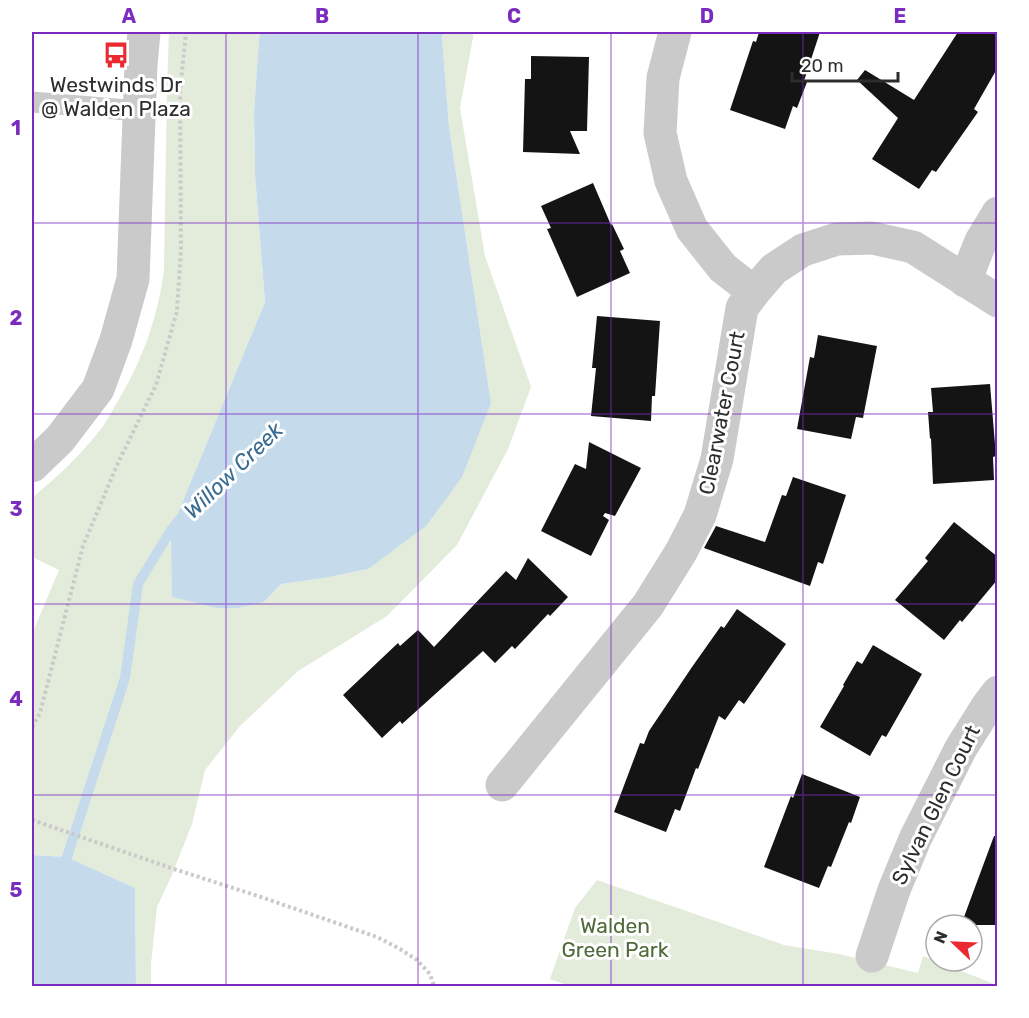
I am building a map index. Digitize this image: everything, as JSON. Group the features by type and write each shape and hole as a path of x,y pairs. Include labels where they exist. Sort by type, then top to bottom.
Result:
{"street":[{"path":"32,466 60,439 98,389 116,340 133,279 144,32"},
{"path":"675,32 663,78 660,133 671,181 692,229 723,268 754,292"},
{"path":"965,281 981,241 998,213"},
{"name":"Clearwater Court","path":"502,785 648,605 681,552 700,515 717,459 742,308 774,269 803,250 837,239 872,238 913,247 998,301"},
{"name":"Sylvan Glen Court","path":"872,956 894,890 915,839 961,748 998,692"}],"lane":[{"path":"32,102 139,111"}],"path":[{"path":"32,820 377,937 417,960 430,974 434,987"}],"green space":[{"path":"169,32 261,32 254,112 255,175 265,302 171,530 264,602 281,584 368,569 491,403 449,127 442,37 444,32 474,32 460,108 485,256 531,387 508,449 457,545 387,616 298,671 240,726 205,770 192,824 157,907 151,986 136,986 135,888 67,857 32,855 32,634 59,570 32,557 32,498 76,457 104,424 133,374 153,323 164,269"},
{"name":"Walden Green Park","path":"597,880 784,945 839,954 918,973 923,956 924,973 966,973 998,986 570,986 550,979 575,908"}],"water":[{"path":"261,32 444,32 442,37 449,127 491,403 462,477 426,526 368,569 281,584 264,602 237,608 217,608 172,597 171,530 265,302 255,175 254,112"},
{"path":"32,855 67,857 135,888 136,986 32,986"}],"building":[{"path":"759,32 820,32 804,81 807,82 797,108 793,106 785,129 730,110 753,41 756,42"},
{"path":"958,32 998,32 998,67 974,109 978,112 936,172 932,170 919,189 872,159 898,118 857,80 865,70 914,100"},
{"path":"531,56 589,57 587,131 570,131 580,154 523,152 525,79 531,79"},
{"path":"593,183 624,249 620,251 630,273 577,297 547,229 551,228 541,206"},
{"path":"597,316 660,321 651,421 591,416 596,368 592,368"},
{"path":"818,335 877,346 863,418 856,417 851,439 797,429 810,357 814,358"},
{"path":"990,384 996,456 993,457 994,480 933,484 928,412 933,412 931,388"},
{"path":"589,442 641,468 615,516 605,513 603,516 609,520 591,556 541,531 575,464 586,469"},
{"path":"793,477 846,495 823,564 818,562 810,586 704,548 716,526 765,542 782,495 786,496"},
{"path":"954,522 998,557 998,579 944,640 895,600 928,561 925,558"},
{"path":"528,558 568,597 550,616 548,614 515,649 512,646 495,663 483,651 402,724 400,721 382,738 343,695 398,643 400,646 418,630 434,647 506,571 516,580"},
{"path":"737,609 786,644 744,704 739,700 725,720 719,716 680,811 675,809 666,832 614,812 640,743 644,744 649,731 692,667 721,626 724,628"},
{"path":"873,645 922,674 886,737 882,735 870,756 820,727 857,661 862,664"},
{"path":"802,774 860,797 851,823 849,822 831,867 828,866 819,888 764,867 791,796 793,798"},
{"path":"994,836 998,836 998,925 984,925 984,913 965,913"}],"waterway":[{"name":"Willow Creek","path":"61,868 67,857 125,678 138,584 179,520"}],"place":[{"name":"Westwinds Dr @ Walden Plaza","path":"116,55"}]}
